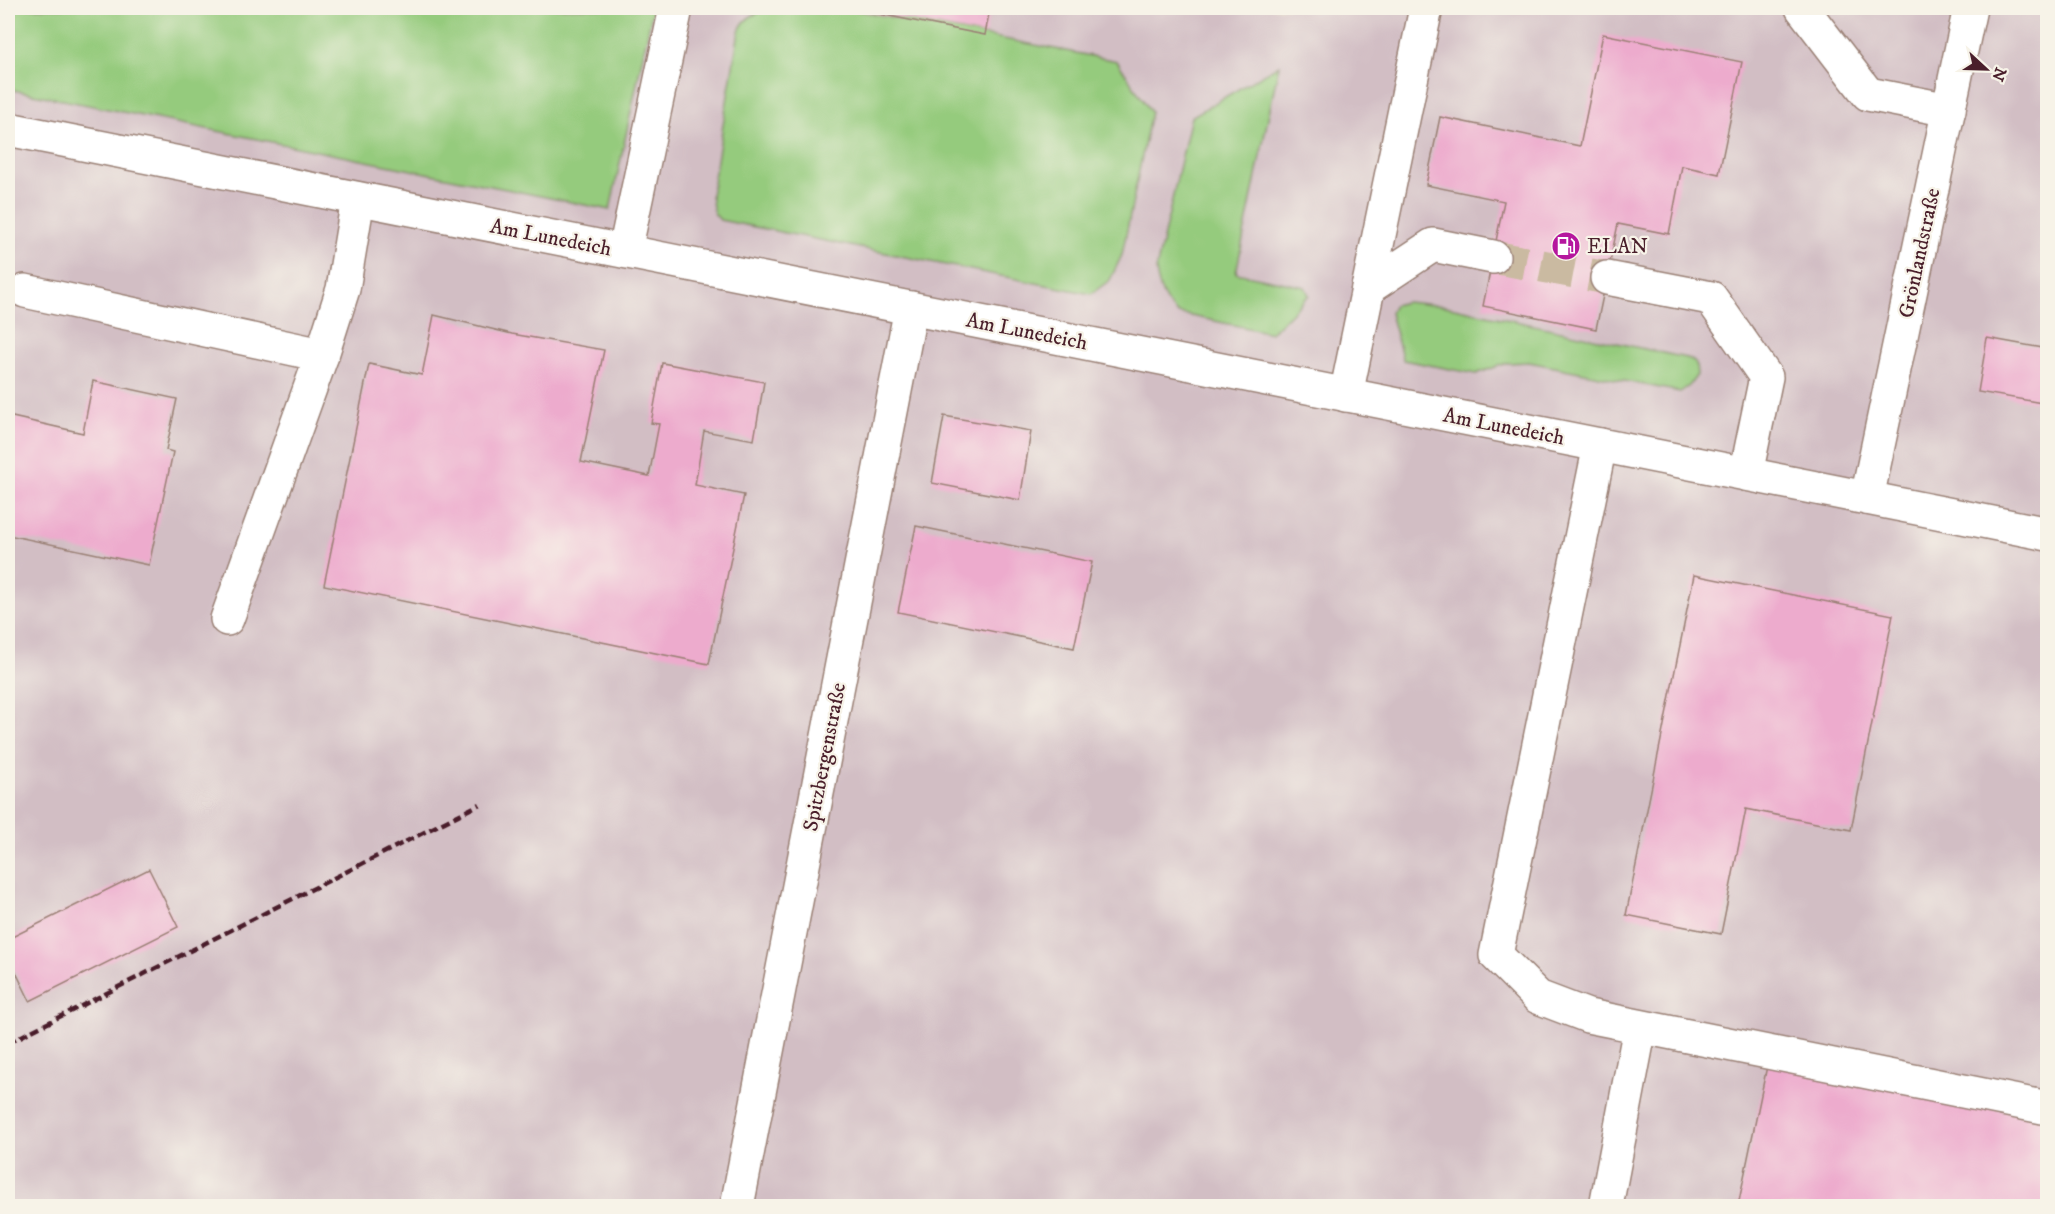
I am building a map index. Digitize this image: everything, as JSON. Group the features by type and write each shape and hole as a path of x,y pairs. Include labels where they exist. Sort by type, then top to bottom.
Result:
{"street":[{"path":"625,251 676,8"},
{"path":"1346,395 1426,8"},
{"path":"1802,8 1868,94 1949,110"},
{"name":"Grönlandstraße","path":"1867,498 1971,8"},
{"name":"Am Lunedeich","path":"8,129 2048,534"},
{"path":"227,619 322,355 343,289 358,199"},
{"path":"1368,288 1432,245 1493,257"},
{"path":"1606,279 1711,298 1766,377 1746,474"},
{"path":"24,291 322,355"},
{"name":"Spitzbergenstraße","path":"737,1206 911,309"},
{"path":"1600,445 1496,955 1538,997 1588,1016 2048,1108"},
{"path":"1606,1206 1640,1027"}],"shaded area":[{"path":"8,8 2047,8 2047,1206 8,1206"}],"green space":[{"path":"8,8 653,8 610,210 8,89"},
{"path":"782,8 844,8 1117,61 1151,112 1122,255 1110,280 1091,294 720,220 714,213 711,195 739,31 751,16"},
{"path":"1279,65 1236,273 1305,287 1309,295 1271,333 1177,313 1162,294 1156,270 1191,117"},
{"path":"1406,302 1445,306 1691,359 1696,364 1697,375 1689,386 1680,392 1529,362 1507,363 1476,374 1403,360 1390,313 1394,305"}],"building":[{"path":"849,8 990,8 985,35"},
{"path":"1603,34 1742,62 1719,174 1682,166 1669,234 1618,224 1596,329 1483,306 1504,201 1426,185 1440,117 1580,146"},
{"path":"434,315 512,334 604,350 581,462 649,476 659,424 651,423 662,363 764,382 754,440 704,431 695,485 744,495 709,664 324,585 369,364 422,375"},
{"path":"1987,338 2048,349 2048,404 1978,392"},
{"path":"93,381 177,399 166,450 173,452 149,565 8,535 8,416 83,433"},
{"path":"944,416 1031,431 1020,500 932,483"},
{"path":"916,526 1092,562 1074,648 898,612"},
{"path":"1694,575 1893,615 1851,830 1746,809 1721,934 1626,915"},
{"path":"149,869 178,927 30,1001 8,956 8,939"},
{"path":"1768,1061 2048,1120 2048,1206 1738,1206"}],"tunnel":[{"path":"1493,257 1607,278"}],"railway":[{"path":"8,1043 480,804"}],"place":[{"name":"ELAN","path":"1566,246"}]}
